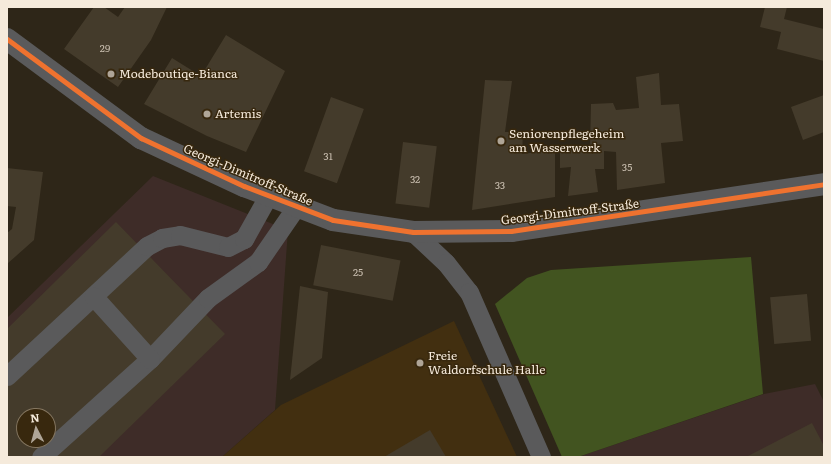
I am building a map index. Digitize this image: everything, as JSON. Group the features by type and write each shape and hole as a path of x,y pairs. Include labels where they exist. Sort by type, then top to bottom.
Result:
{"street":[{"name":"Georgi-Dimitroff-Straße","path":"7,39 141,138 190,163 268,196 333,220 414,232 511,231 824,184"}],"lane":[{"path":"7,376 94,297 147,246 162,238 180,235 228,247 244,239 268,196"},
{"path":"41,457 150,359 208,298 258,262 296,207"},
{"path":"414,232 446,263 469,292 542,457"},
{"path":"94,297 150,359"}],"shaded area":[{"path":"153,176 288,230 275,410 222,457 7,457 7,318"},
{"name":"Freie Waldorfschule Halle","path":"454,321 517,457 222,457 281,405"},
{"path":"815,384 824,402 824,457 578,457 764,394"}],"green space":[{"path":"751,257 763,394 578,457 562,457 495,304 527,278 551,270"}],"building":[{"path":"94,7 104,7 118,17 125,7 167,7 151,40 118,87 64,49"},
{"path":"765,7 787,7 784,19 824,29 824,61 777,49 781,32 760,27"},
{"path":"226,35 285,71 246,152 207,136 144,104 172,58 201,76"},
{"path":"659,73 661,105 679,104 683,141 661,143 665,183 617,190 616,152 604,151 604,169 595,169 598,192 568,196 571,167 560,168 560,147 590,147 591,104 613,103 616,110 639,108 636,77"},
{"name":"Seniorenpflegeheim am Wasserwerk","path":"485,80 512,81 505,132 523,132 522,154 555,150 555,197 472,210"},
{"path":"824,95 824,132 803,140 791,107"},
{"path":"331,97 364,109 337,183 304,171"},
{"path":"403,142 437,146 429,208 395,204"},
{"path":"7,168 43,172 34,240 7,264 7,233 12,229 16,207 7,206"},
{"path":"116,222 225,334 99,457 7,457 7,329"},
{"path":"321,245 401,260 393,301 313,285"},
{"path":"300,286 328,292 322,358 290,380"},
{"path":"807,294 811,341 774,344 770,297"},
{"path":"812,423 824,446 824,457 746,457"},
{"path":"430,430 446,457 384,457"}],"cycle path":[{"path":"7,39 141,138 244,186 333,220 413,232 511,231 824,184"}],"place":[{"name":"Modeboutiqe-Bianca","path":"111,74"},
{"name":"Artemis","path":"207,114"},
{"name":"Seniorenpflegeheim am Wasserwerk","path":"501,141"},
{"name":"Freie Waldorfschule Halle","path":"420,363"}]}
